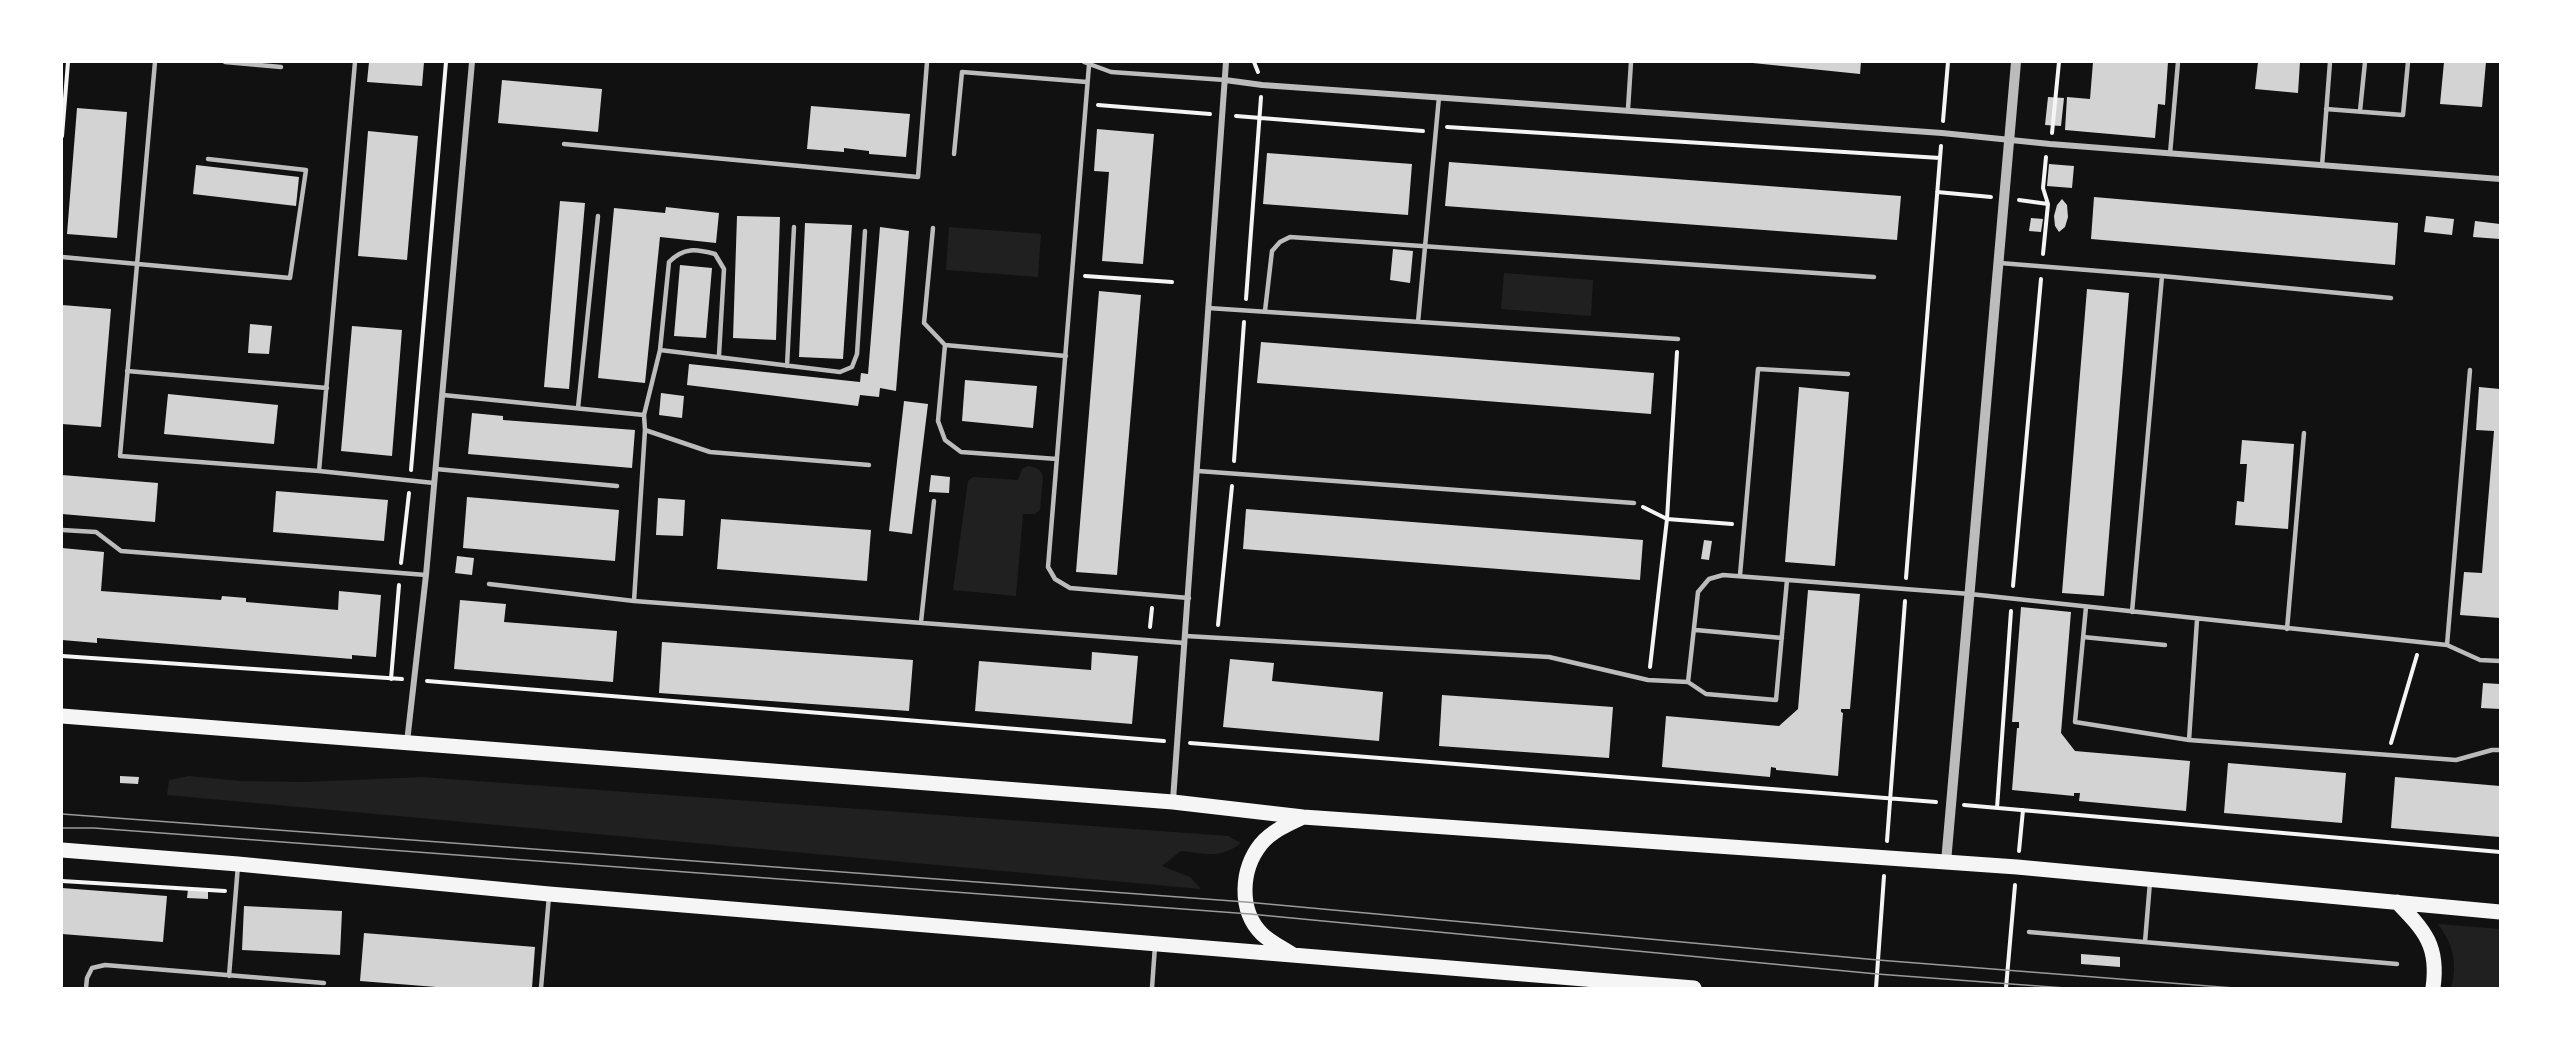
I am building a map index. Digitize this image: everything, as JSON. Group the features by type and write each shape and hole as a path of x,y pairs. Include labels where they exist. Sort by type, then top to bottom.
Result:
{"main road":[{"path":"62,716 1173,802 1303,817 2017,867 2500,912"},
{"path":"1293,955 1261,933 1246,902 1245,882 1249,862 1262,843 1280,827 1303,817"},
{"path":"62,850 238,864 549,894 1694,988"},
{"path":"2397,902 2421,927 2432,946 2436,964 2433,988"}],"street":[{"path":"407,742 426,575 472,62"},
{"path":"1173,802 1226,62"},
{"path":"1946,862 2016,62"},
{"path":"1225,80 1262,85 1628,109 1942,133 2170,154 2500,179"}],"lane":[{"path":"155,62 120,456 319,471 434,483"},
{"path":"225,62 281,67"},
{"path":"319,471 355,62"},
{"path":"564,144 918,177 927,62"},
{"path":"1628,109 1631,62"},
{"path":"2170,154 2178,62"},
{"path":"2322,166 2330,62"},
{"path":"2360,111 2365,62"},
{"path":"2326,109 2403,115 2408,62"},
{"path":"1189,598 1070,588 1055,579 1048,567 1087,63 1112,72 1225,80"},
{"path":"954,154 962,72 1087,82"},
{"path":"1418,322 1439,97"},
{"path":"62,257 290,278 306,170 208,159"},
{"path":"578,408 598,216"},
{"path":"787,366 794,227"},
{"path":"933,228 924,323 945,345 1066,356"},
{"path":"660,350 719,355 840,372 852,367 857,354 865,231"},
{"path":"1265,311 1272,251 1280,242 1290,237 1874,277"},
{"path":"634,601 645,430 644,415 660,350 669,262 679,252 696,249 715,254 724,269 719,355"},
{"path":"1999,263 2391,298"},
{"path":"2132,612 2162,276"},
{"path":"1208,308 1678,339"},
{"path":"945,345 938,421 945,440 961,452 1057,459"},
{"path":"1740,575 1758,369 1848,374"},
{"path":"2447,645 2470,370"},
{"path":"127,371 327,388"},
{"path":"442,395 644,415"},
{"path":"645,430 710,452 869,465"},
{"path":"2287,629 2304,433"},
{"path":"436,469 617,486"},
{"path":"1198,471 1634,503"},
{"path":"921,622 934,501"},
{"path":"62,530 96,532 121,551 426,575"},
{"path":"1689,682 1698,592 1709,579 1723,575 1970,594 2447,645 2480,660 2500,661"},
{"path":"489,584 634,601 1149,640 1217,638 1549,657 1648,680 1689,682 1706,694 1776,700 1787,580"},
{"path":"2086,607 2075,722 2189,740 2456,760 2500,750"},
{"path":"2189,740 2197,620"},
{"path":"1696,630 1782,638"},
{"path":"2083,637 2164,645"},
{"path":"229,976 238,864"},
{"path":"2145,942 2150,879"},
{"path":"541,988 549,894"},
{"path":"2029,932 2397,964"},
{"path":"1152,988 1155,944"},
{"path":"86,988 87,978 92,968 105,965 324,983"}],"path":[{"path":"62,136 68,62"},
{"path":"391,679 446,62"},
{"path":"1217,638 1233,474 1262,85 1254,62"},
{"path":"1876,988 1905,589 1948,62"},
{"path":"1997,808 2012,599 2048,204 2043,188 2053,130 2059,62"},
{"path":"1085,104 1436,132 1450,126 1940,158"},
{"path":"1072,275 1172,282"},
{"path":"1648,680 1667,519 1678,339"},
{"path":"1634,503 1667,519 1745,524"},
{"path":"1149,640 1152,595"},
{"path":"2388,755 2421,643"},
{"path":"62,656 413,680 1952,804 2500,852"},
{"path":"2006,988 2023,810"},
{"path":"62,881 236,892"}],"shaded area":[{"path":"949,227 1041,234 1038,277 946,270"},
{"path":"1504,273 1593,280 1591,316 1501,309"},
{"path":"1028,466 1038,469 1043,477 1040,510 1035,514 1023,514 1016,596 953,590 968,481 973,477 1018,480 1022,469"},
{"path":"189,776 241,781 305,782 422,777 1228,836 1241,843 1219,853 1181,851 1162,866 1190,877 1201,889 167,795 169,780"},
{"path":"2438,924 2500,929 2500,988 2451,988 2454,970 2453,954"}],"building":[{"path":"369,62 424,62 422,86 367,82"},
{"path":"1743,62 1861,62 1860,74"},
{"path":"2093,62 2168,62 2165,105 2158,104 2155,138 2065,130 2067,97 2090,99"},
{"path":"2258,62 2300,62 2298,93 2255,89"},
{"path":"2444,62 2486,62 2482,107 2440,104"},
{"path":"502,80 602,89 598,132 498,123"},
{"path":"2048,97 2064,98 2061,126 2045,125"},
{"path":"811,106 910,114 906,157 869,154 869,151 844,148 844,152 807,149"},
{"path":"77,108 127,112 117,238 67,234"},
{"path":"1097,129 1154,134 1143,264 1102,261 1109,172 1094,171"},
{"path":"368,131 418,136 407,260 358,256"},
{"path":"1267,153 1412,164 1408,215 1263,204"},
{"path":"1449,162 1901,196 1897,240 1445,206"},
{"path":"2049,164 2074,166 2072,188 2047,186"},
{"path":"196,165 299,177 296,206 193,194"},
{"path":"2094,197 2398,223 2395,265 2091,239"},
{"path":"2062,199 2067,205 2068,217 2065,227 2059,232 2055,226 2054,216 2057,205"},
{"path":"560,201 585,203 569,389 544,387"},
{"path":"666,207 719,213 716,243 660,237 645,383 598,378 614,208 665,213"},
{"path":"737,216 780,217 776,340 733,338"},
{"path":"2426,216 2454,219 2452,235 2424,232"},
{"path":"2031,218 2043,219 2041,232 2029,231"},
{"path":"2475,221 2500,224 2500,239 2473,237"},
{"path":"805,223 852,225 843,359 799,357"},
{"path":"880,227 909,231 896,391 880,388 879,397 860,395 858,406 687,385 689,364 860,382 861,373 868,374"},
{"path":"1393,249 1413,251 1410,283 1390,280"},
{"path":"680,265 712,268 706,338 674,336"},
{"path":"2087,289 2129,293 2104,596 2062,593"},
{"path":"1099,291 1141,295 1117,575 1076,572"},
{"path":"62,305 111,309 101,427 62,424"},
{"path":"250,324 272,326 269,354 248,353"},
{"path":"352,326 402,330 392,456 341,451"},
{"path":"1261,342 1654,373 1651,414 1257,383"},
{"path":"965,380 1037,386 1033,428 962,421"},
{"path":"1799,387 1849,392 1835,566 1785,562"},
{"path":"2479,387 2500,389 2500,618 2460,615 2464,572 2482,573 2494,431 2476,430"},
{"path":"661,393 684,396 682,418 659,415"},
{"path":"168,394 278,405 274,444 164,434"},
{"path":"904,401 928,404 912,534 889,531"},
{"path":"472,413 503,416 503,420 635,430 632,468 468,454"},
{"path":"2242,440 2294,444 2288,529 2235,525 2237,501 2244,502 2247,464 2240,464"},
{"path":"62,475 158,483 155,522 62,514"},
{"path":"931,475 950,477 949,493 929,492"},
{"path":"276,491 388,500 384,541 273,532"},
{"path":"467,497 619,510 615,561 463,548"},
{"path":"658,498 685,500 683,536 656,535"},
{"path":"1246,509 1643,540 1640,580 1243,549"},
{"path":"721,519 871,530 867,581 717,569"},
{"path":"1704,540 1712,541 1709,560 1701,559"},
{"path":"62,548 104,552 101,591 221,600 222,596 246,598 246,602 338,610 339,591 381,595 376,657 352,655 352,659 97,638 97,643 62,640"},
{"path":"457,556 474,558 472,575 455,573"},
{"path":"1808,590 1860,594 1850,709 1841,709 1843,713 1838,776 1776,770 1771,767 1770,777 1662,767 1666,716 1779,726 1798,709"},
{"path":"460,600 506,604 504,622 617,631 613,682 454,669"},
{"path":"2021,607 2071,612 2061,733 2075,751 2190,761 2186,811 2079,801 2080,793 2074,793 2074,796 2012,790 2017,728 2019,728 2019,722 2012,722"},
{"path":"662,642 913,660 909,711 659,693"},
{"path":"1092,652 1138,656 1132,724 975,711 979,661 1091,670"},
{"path":"1230,659 1274,663 1272,681 1383,692 1379,741 1223,727"},
{"path":"2483,683 2500,684 2500,709 2481,708"},
{"path":"1442,695 1613,707 1609,758 1439,746"},
{"path":"2228,763 2346,773 2342,823 2224,813"},
{"path":"120,776 139,777 138,784 120,783"},
{"path":"2395,777 2500,786 2500,837 2391,828"},
{"path":"62,888 167,896 163,942 62,934"},
{"path":"188,889 208,890 208,899 187,898"},
{"path":"244,906 342,911 340,955 242,950"},
{"path":"364,933 535,947 532,988 449,988 360,981"},
{"path":"2081,954 2120,957 2120,967 2081,964"}],"tram line":[{"path":"62,814 1246,902 1878,960 2234,988"},
{"path":"62,828 94,828 1250,914 1877,974 2065,988"}]}
